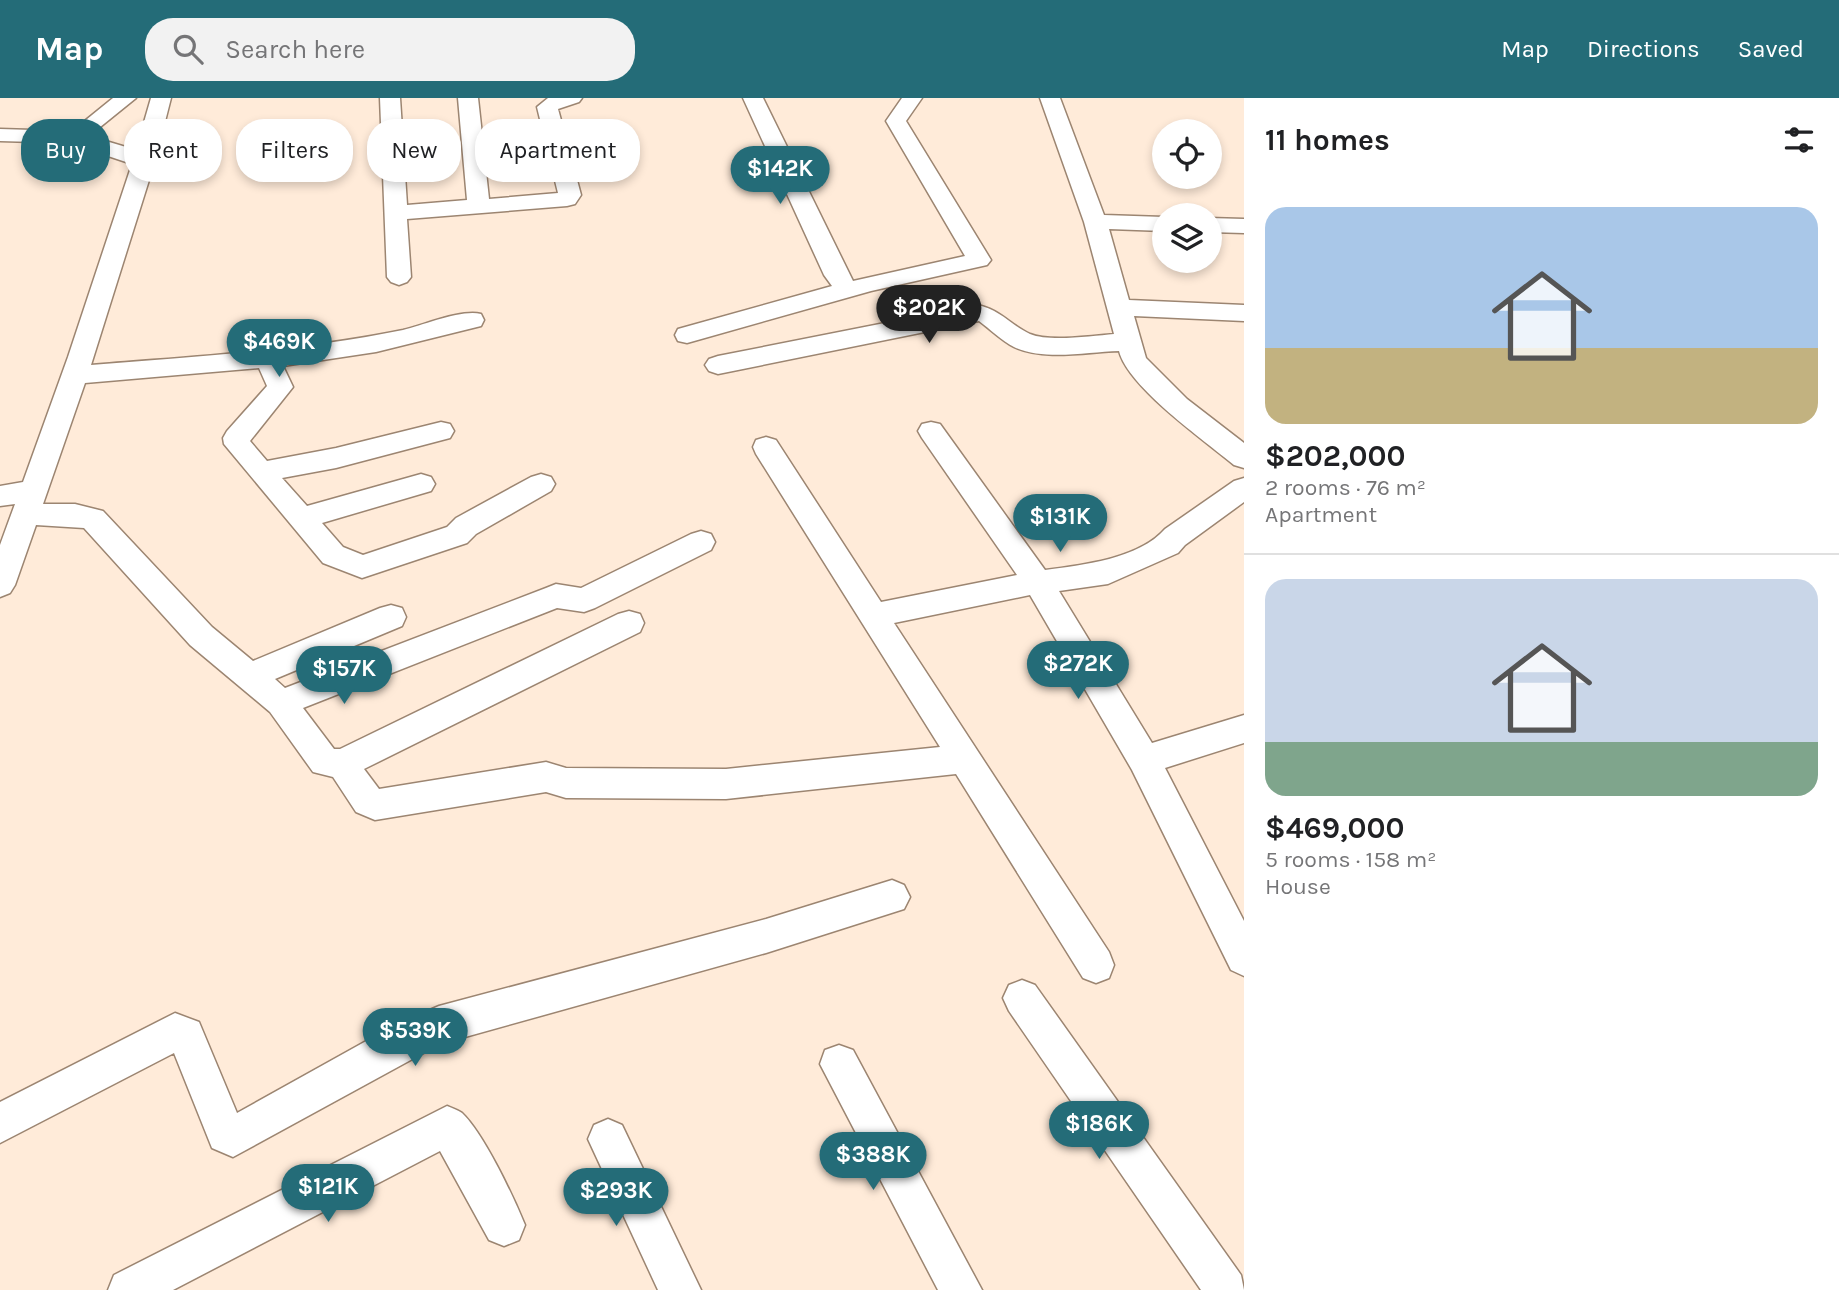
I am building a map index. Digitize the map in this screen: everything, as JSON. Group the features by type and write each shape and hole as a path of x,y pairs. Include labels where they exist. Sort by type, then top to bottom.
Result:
{"street":[{"path":"99,119 126,98"},
{"path":"155,119 161,98"},
{"path":"390,98 399,277"},
{"path":"468,98 479,206"},
{"path":"395,214 561,200 570,195 547,107 572,98"},
{"path":"753,98 836,275 848,290"},
{"path":"687,335 848,290 979,260 896,121 912,98"},
{"path":"1050,98 1095,222 1134,361 1178,405 1244,458"},
{"path":"0,135 21,136"},
{"path":"0,585 74,375 137,182"},
{"path":"1095,222 1152,224"},
{"path":"1222,225 1244,226"},
{"path":"1119,307 1244,313"},
{"path":"718,365 976,313 985,314 1023,341 1031,343 1051,345 1129,342"},
{"path":"74,375 372,344 437,331 472,320"},
{"path":"267,356 280,387 236,438 333,555 362,567 457,535 466,526 541,484"},
{"path":"262,472 346,456 442,431"},
{"path":"930,431 1038,582 1143,760 1244,958"},
{"path":"766,447 1096,965"},
{"path":"303,519 421,484"},
{"path":"874,615 1038,582 1108,573 1168,545 1175,537 1244,488"},
{"path":"0,496 93,519 201,636 281,703 325,762 342,764 629,623"},
{"path":"281,703 556,596 584,600 592,597 701,542"},
{"path":"249,676 391,617"},
{"path":"1143,760 1244,729"},
{"path":"342,764 368,801 375,805 546,777 566,783 726,784 966,759"},
{"path":"0,1123 175,1032 186,1035 226,1134 233,1137 408,1038 439,1025 766,936 892,897"},
{"path":"1021,998 1226,1290"},
{"path":"839,1064 954,1287"},
{"path":"129,1290 447,1126 466,1153 504,1225"},
{"path":"608,1139 680,1290"}]}
